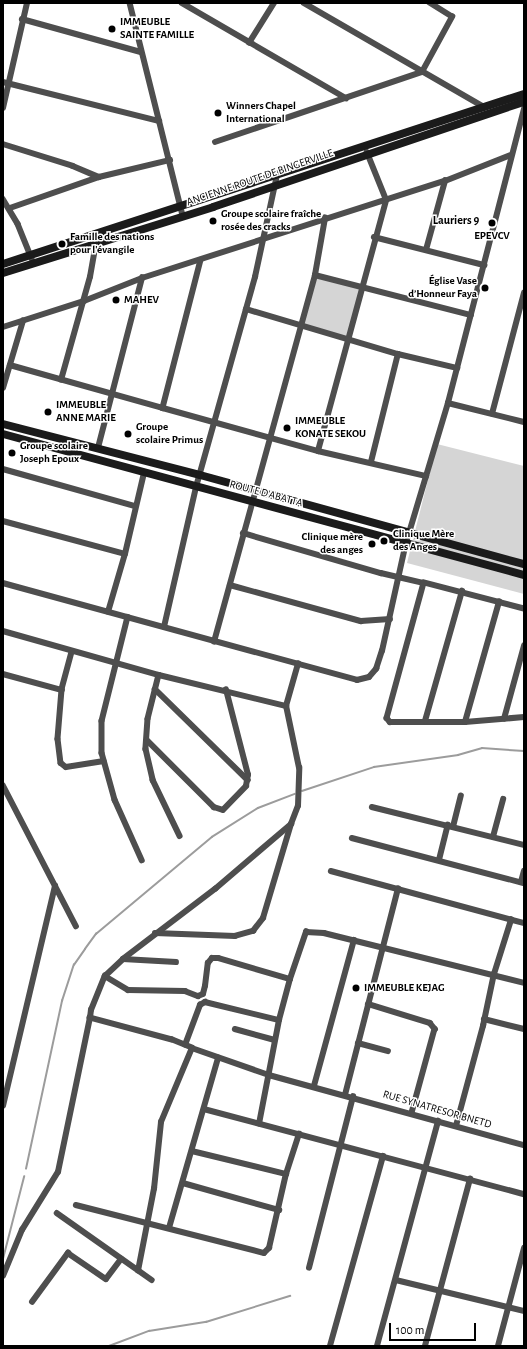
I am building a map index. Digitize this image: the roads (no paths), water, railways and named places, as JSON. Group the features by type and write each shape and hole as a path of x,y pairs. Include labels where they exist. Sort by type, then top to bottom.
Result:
{"street":[{"path":"3,108 5,82 27,3"},
{"path":"130,3 141,52 183,215"},
{"path":"182,3 346,98"},
{"path":"249,43 274,3"},
{"path":"304,3 484,108"},
{"path":"215,142 422,72 452,17 430,3"},
{"path":"22,19 141,52"},
{"path":"5,82 159,121"},
{"name":"ANCIENNE ROUTE DE BINGERVILLE","path":"3,264 524,94"},
{"name":"ANCIENNE ROUTE DE BINGERVILLE","path":"3,273 524,102"},
{"path":"3,583 214,642 298,664 328,670 358,680 369,677 380,657 390,619 397,577 409,531 448,403 511,155 524,110"},
{"path":"3,144 73,166 100,177"},
{"path":"318,451 349,339 374,237 386,200 366,153"},
{"path":"3,327 84,301 142,278 263,241 325,218 445,181 511,155"},
{"path":"10,208 100,177 170,160"},
{"path":"164,627 196,487 216,422 246,309 263,241 277,175"},
{"path":"426,250 445,181"},
{"path":"3,199 10,208 34,264"},
{"path":"214,642 254,490 315,275 325,218"},
{"path":"374,237 484,265"},
{"path":"61,380 84,301 96,243"},
{"path":"163,408 201,260"},
{"path":"315,275 471,315"},
{"path":"98,448 142,278"},
{"path":"492,414 524,293"},
{"path":"246,309 398,354 457,368"},
{"path":"3,388 23,321"},
{"path":"371,462 398,354"},
{"path":"10,365 112,395 216,422 318,451 371,462 426,476"},
{"path":"448,403 524,422"},
{"name":"ROUTE D'ABATTA","path":"3,424 409,531 524,564"},
{"name":"ROUTE D'ABATTA","path":"3,434 524,575"},
{"path":"3,469 135,506"},
{"path":"108,612 125,554 135,506 144,473"},
{"path":"3,521 125,554"},
{"path":"243,533 397,577 462,591 524,609"},
{"path":"424,583 387,718 390,722 465,722 524,716"},
{"path":"230,585 361,621 390,619"},
{"path":"425,721 462,591"},
{"path":"465,722 499,602"},
{"path":"128,618 102,721 104,761 115,800 142,860"},
{"path":"3,631 72,652 286,706"},
{"path":"504,719 524,646"},
{"path":"72,652 62,690 58,739 60,763 66,767 104,761"},
{"path":"155,933 235,936 253,931 263,918 291,824 298,806 299,768 286,706 298,664"},
{"path":"3,674 62,690"},
{"path":"159,675 155,689 146,749 153,780 180,836"},
{"path":"155,689 248,780"},
{"path":"147,740 219,811 223,810 246,786 248,780 248,769 226,690"},
{"path":"3,785 76,926"},
{"path":"439,860 461,796"},
{"path":"493,836 503,799"},
{"path":"372,806 524,845"},
{"path":"3,1276 22,1230 58,1172 95,997 105,976 155,933 215,889 291,824"},
{"path":"352,838 522,882 524,871"},
{"path":"331,871 524,923"},
{"path":"3,1106 55,886"},
{"path":"345,1094 398,889"},
{"path":"456,1126 484,1019 494,974 511,920"},
{"path":"259,1124 275,1040 290,979 306,932 324,932 494,974 524,983"},
{"path":"314,1086 354,940"},
{"path":"105,976 128,990 185,992 198,996 203,994 208,963 212,958 218,958 290,979"},
{"path":"123,959 176,962"},
{"path":"185,1045 200,1005 205,1002 280,1020"},
{"path":"368,1004 430,1023 435,1029 412,1113"},
{"name":"RUE SYNATRESOR BNETD","path":"90,1018 185,1045 218,1058 269,1074 524,1144"},
{"path":"484,1019 524,1029"},
{"path":"235,1029 275,1040"},
{"path":"358,1043 388,1051"},
{"path":"138,1271 154,1189 162,1122 192,1048"},
{"path":"169,1228 218,1058"},
{"path":"309,1268 343,1145 353,1097"},
{"path":"204,1109 524,1194"},
{"path":"377,1346 427,1168 438,1121"},
{"path":"76,1205 264,1253 269,1248 279,1210 286,1174 298,1134"},
{"path":"192,1151 286,1174"},
{"path":"330,1346 383,1156"},
{"path":"425,1346 470,1179"},
{"path":"183,1183 279,1210"},
{"path":"57,1213 152,1280"},
{"path":"498,1346 524,1248"},
{"path":"32,1302 68,1253 106,1279 121,1259"},
{"path":"396,1280 439,1292 508,1306 524,1311"}],"waterway":[{"path":"302,791 374,767 458,755 482,748 524,751"},
{"path":"26,1169 62,1001 74,965 85,949 96,934 212,837 258,808 294,794"},
{"path":"3,1259 24,1177"},
{"path":"109,1346 149,1331 206,1322 290,1296"},
{"path":"69,1346 74,1346"}],"place":[{"name":"IMMEUBLE SAINTE FAMILLE","path":"112,29"},
{"name":"Winners Chapel International","path":"218,113"},
{"name":"Groupe scolaire fraîche rosée des cracks","path":"213,221"},
{"name":"EPEVCV","path":"492,223"},
{"name":"Famille des nations pour l'évangile","path":"62,244"},
{"name":"Église Vase d’Honneur Faya","path":"485,288"},
{"name":"MAHEV","path":"116,300"},
{"name":"IMMEUBLE ANNE MARIE","path":"48,412"},
{"name":"IMMEUBLE KONATE SEKOU","path":"287,428"},
{"name":"Groupe scolaire Primus","path":"128,434"},
{"name":"Groupe scolaire Joseph Epoux","path":"12,453"},
{"name":"Clinique Mère des Anges","path":"384,541"},
{"name":"Clinique mère des anges","path":"372,544"},
{"name":"IMMEUBLE KEJAG","path":"356,988"}],"district":[{"name":"Lauriers 9","path":"456,221"}]}
